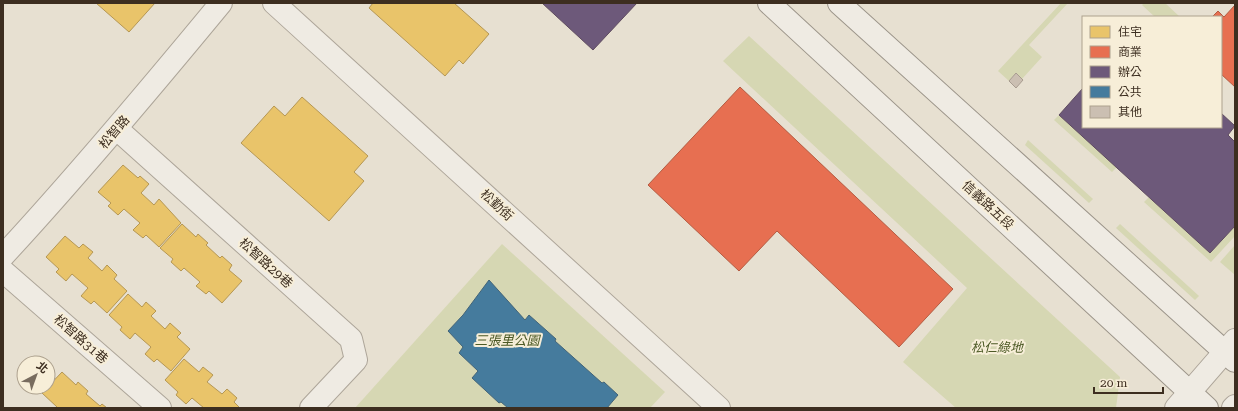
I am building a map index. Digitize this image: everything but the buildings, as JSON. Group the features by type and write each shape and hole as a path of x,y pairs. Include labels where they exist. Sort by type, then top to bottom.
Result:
{"street":[{"name":"松智路","path":"3,256 61,194 221,3"},
{"name":"松勤街","path":"274,3 719,408"},
{"name":"信義路五段","path":"769,3 1183,400 1207,408"},
{"path":"839,3 1231,351 1183,400"},
{"name":"松智路29巷","path":"117,129 351,339 356,360 311,408"},
{"name":"松智路31巷","path":"3,271 160,408"}],"green space":[{"path":"1061,3 1068,3 1029,45 1042,57 1022,79 1016,73 1009,81 998,71"},
{"path":"1144,3 1165,3 1179,16 1154,16 1142,5"},
{"name":"松仁綠地","path":"749,36 1120,377 1116,408 956,408 903,362 967,288 723,61"},
{"path":"1059,115 1117,167 1112,172 1054,120"},
{"path":"1028,140 1093,199 1089,203 1025,145"},
{"path":"1149,197 1210,253 1235,226 1235,236 1211,262 1144,202"},
{"path":"1120,224 1199,296 1195,300 1116,228"},
{"name":"三張里公園","path":"502,244 665,392 650,408 355,408"},
{"path":"1235,245 1235,275 1220,262"}]}
